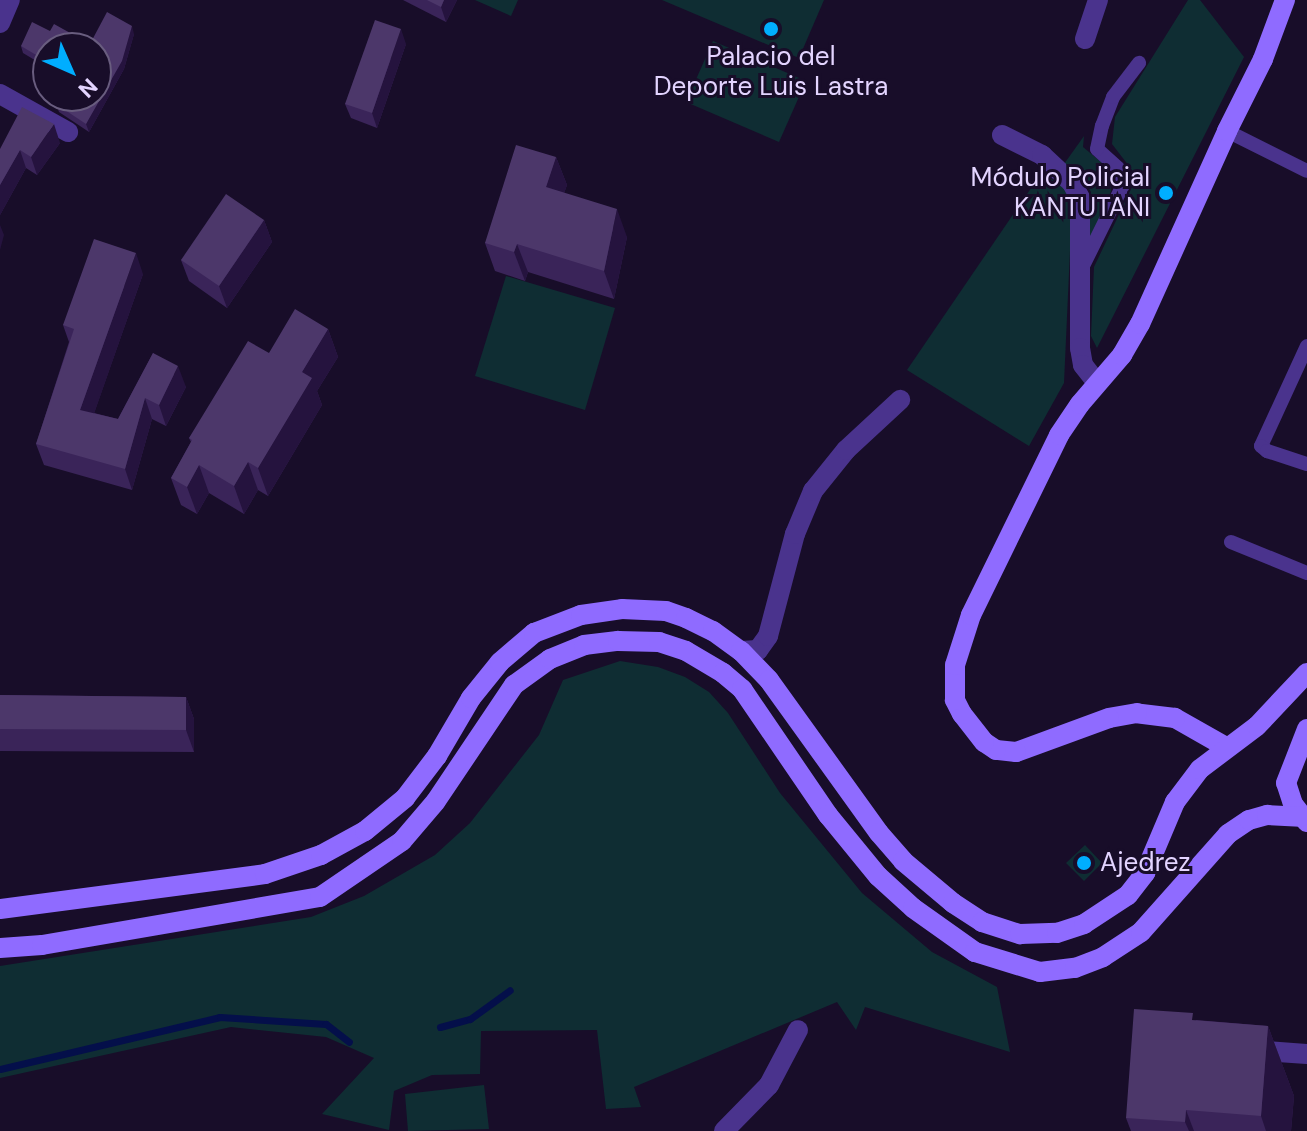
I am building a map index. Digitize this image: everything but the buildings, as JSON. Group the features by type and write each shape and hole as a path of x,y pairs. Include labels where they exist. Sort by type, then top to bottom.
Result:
{"main road":[{"path":"1226,747 1175,718 1137,713 1109,718 1016,752 996,750 973,729 955,700 955,665 971,615 1051,450 1097,383 1122,355 1140,324 1263,59 1285,0"},
{"path":"0,909 265,874 321,855 365,831 405,798 500,662 534,633 581,615 622,609 666,611 713,631 741,651 769,680 879,833 903,861 953,903 982,922 1020,934 1057,933 1084,924 1128,895 1145,873 1175,802 1200,769 1257,726 1307,673"},
{"path":"0,948 42,945 320,897 402,841 436,801 514,685 550,659 584,645 659,642 686,651 723,673 742,689 828,815 878,876 913,908 975,952 1040,972 1075,968 1103,957 1141,932 1228,834 1249,820 1267,815 1303,819"},
{"path":"723,673 741,651"},
{"path":"1303,819 1286,783 1307,729"}],"street":[{"path":"0,23 10,0"},
{"path":"1085,39 1098,0"},
{"path":"0,94 68,132"},
{"path":"1002,135 1042,155 1072,183 1080,198 1080,348 1083,365 1097,383"},
{"path":"741,651 758,650 768,636 795,534 813,491 846,450 900,400"},
{"path":"724,1131 769,1085 798,1030"},
{"path":"1234,1048 1307,1054"}],"lane":[{"path":"1079,274 1122,187 1118,168 1097,149 1102,126 1113,97 1139,63"},
{"path":"1227,131 1307,171"},
{"path":"1307,346 1297,360 1261,446 1267,451 1307,464"},
{"path":"1231,542 1307,573"}],"green space":[{"path":"475,0 518,0 511,16"},
{"name":"Palacio del Deporte Luis Lastra","path":"662,0 824,0 799,58"},
{"path":"1188,0 1200,0 1244,57 1097,348 1091,336 1094,267 1133,185 1132,170 1112,144 1115,117"},
{"path":"713,41 806,81 779,142 686,102"},
{"path":"1084,136 1083,147 1107,167 1111,191 1088,247 1091,192 1080,175 1064,164"},
{"path":"1042,172 1067,190 1072,207 1064,383 1029,446 907,370"},
{"path":"506,276 615,308 585,410 475,376"},
{"path":"620,661 658,667 685,677 709,692 728,713 780,793 862,893 932,952 997,987 1010,1052 865,1007 856,1030 837,1002 634,1087 641,1107 606,1109 597,1030 481,1031 480,1074 432,1075 394,1091 389,1130 322,1114 374,1058 326,1037 231,1027 0,1078 0,966 311,917 364,896 435,855 470,823 539,735 563,680"},
{"name":"Ajedrez","path":"1085,845 1102,863 1084,881 1066,863"},
{"path":"484,1085 489,1129 408,1131 405,1094"}],"waterway":[{"path":"440,1027 470,1019 510,990"},
{"path":"0,1069 220,1017 326,1024 349,1042"}],"place":[{"name":"Palacio del Deporte Luis Lastra","path":"771,29"},
{"name":"Módulo Policial KANTUTANI","path":"1166,193"},
{"name":"Ajedrez","path":"1084,863"}]}
